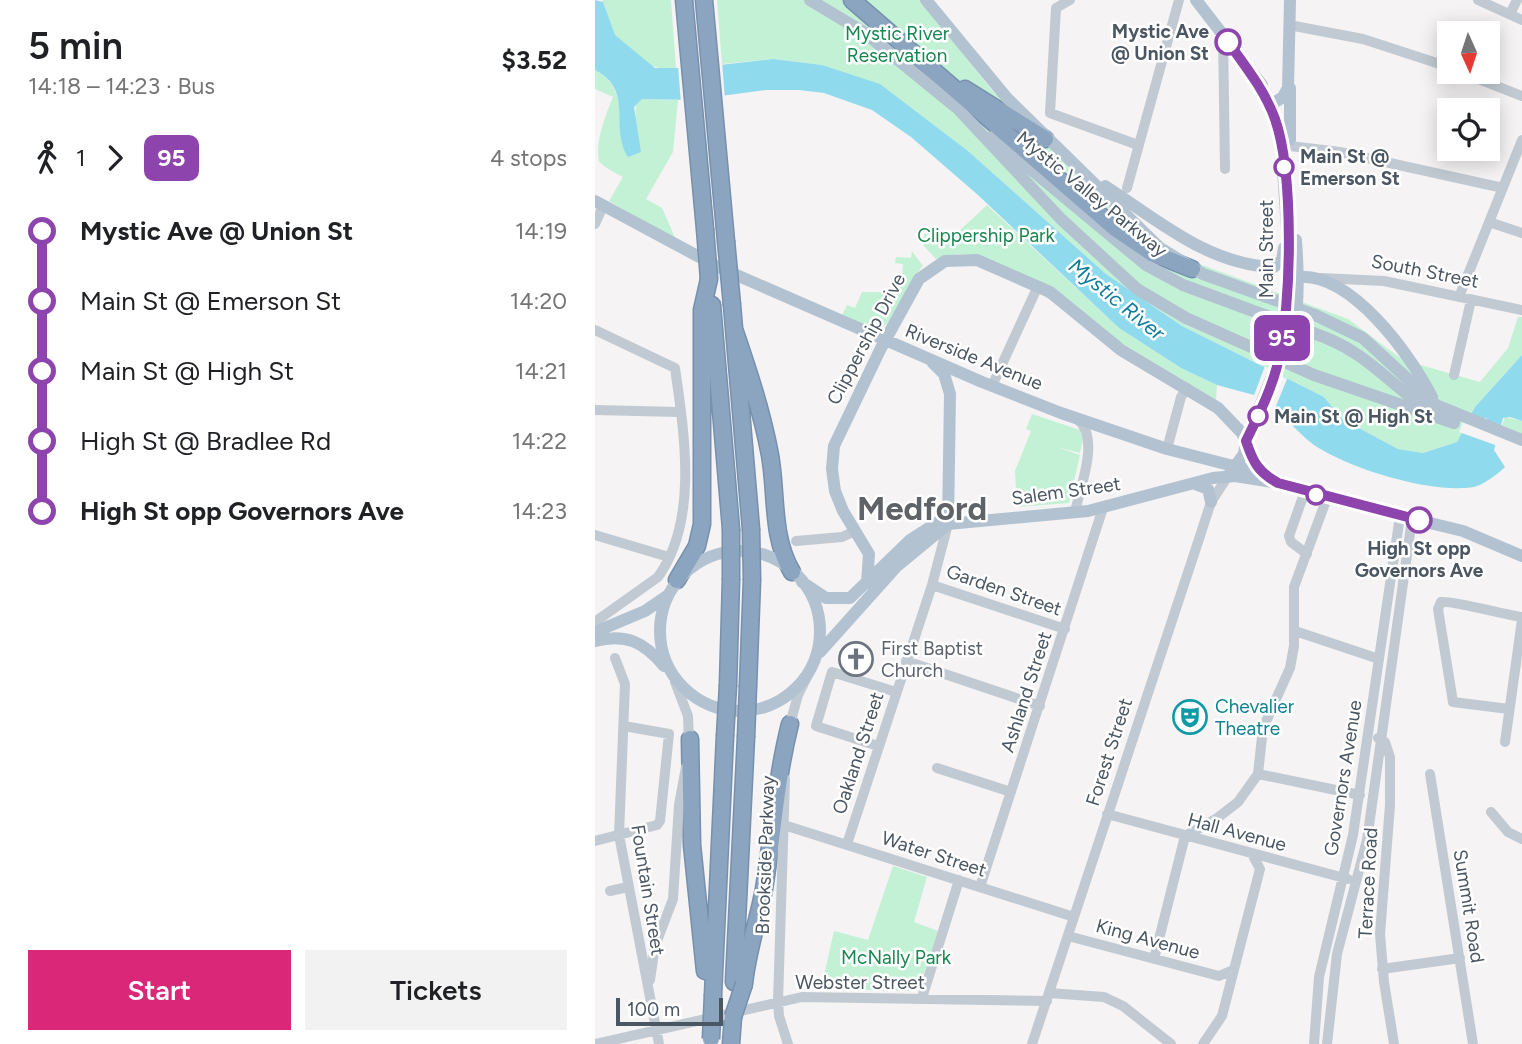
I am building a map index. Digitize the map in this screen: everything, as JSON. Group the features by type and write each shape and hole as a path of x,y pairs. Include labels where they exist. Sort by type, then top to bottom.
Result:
{"highway":[{"path":"684,0 731,529 728,685 710,996"},
{"path":"704,0 751,529 752,580 739,986"},
{"path":"839,0 887,33"},
{"path":"852,0 916,58 1126,236 1162,258 1192,269"},
{"path":"916,58 1045,139"},
{"path":"673,586 697,546 702,524 702,310 709,288"},
{"path":"734,329 760,411 775,487 778,535 783,555 797,577"},
{"path":"731,1039 739,986 764,891 779,769 790,724"},
{"path":"690,739 692,845 710,996 711,1042"}],"main road":[{"name":"Mystic Valley Parkway","path":"810,0 855,25 1146,265 1183,285 1313,333 1361,355 1418,403 1459,422 1503,437 1522,440"},
{"name":"Mystic Valley Parkway","path":"926,0 990,79 1045,139 1160,248 1192,269 1315,315 1363,338 1436,405 1459,422"},
{"path":"1196,0 1270,101"},
{"path":"1290,0 1290,143"},
{"path":"1270,101 1285,83 1289,55"},
{"path":"1270,101 1286,94 1289,81"},
{"name":"Main Street","path":"1231,471 1244,454 1246,441 1277,365 1291,344 1298,277 1290,143 1270,101"},
{"name":"Main Street","path":"1270,101 1282,146 1287,210 1287,292 1277,365"},
{"path":"958,109 1061,219 1137,289 1186,318 1277,365 1459,422"},
{"path":"1076,167 1186,240 1219,254 1267,267 1276,266 1283,258 1287,210"},
{"name":"Riverside Avenue","path":"599,203 718,267 924,358 1077,419 1216,463 1231,471"},
{"name":"Clippership Drive","path":"867,584 869,556 835,491 833,452 840,429 919,279 945,261 977,260 1038,286 1121,350 1187,388 1222,412 1246,441 1255,464 1264,475"},
{"name":"South Street","path":"1298,277 1321,278"},
{"path":"1321,278 1357,299 1378,321 1426,386 1436,405"},
{"path":"595,641 615,636 636,641 667,670 675,682 701,701 722,709 741,711 771,704 787,695 869,595 923,543 948,524 950,394 941,369 924,358"},
{"path":"950,394 954,385 962,379 987,384"},
{"path":"1222,412 1244,419 1261,407"},
{"name":"Mystic Valley Parkway","path":"1503,437 1522,448"},
{"name":"Main Street","path":"1216,463 1230,458 1246,441"},
{"path":"1231,471 1264,475 1278,483"},
{"path":"1231,471 1479,536 1522,555"},
{"name":"Salem Street","path":"797,577 823,596 837,600 852,598 914,537 938,522 948,524 1103,508 1231,471"},
{"path":"1191,484 1208,489 1212,502"},
{"path":"595,632 645,611 708,558 729,551 755,552 774,558 797,577 819,616 820,644 813,664"},
{"path":"667,670 660,628 673,586"}],"street":[{"path":"1070,0 1056,8 1050,113 1138,145"},
{"path":"1127,188 1179,0"},
{"path":"1478,0 1522,20"},
{"path":"1510,14 1517,0"},
{"path":"1289,24 1363,38 1437,63"},
{"path":"1223,35 1225,169"},
{"path":"1492,84 1522,96"},
{"path":"1459,297 1503,188 1519,159 1522,140"},
{"path":"1290,143 1503,188"},
{"path":"595,224 599,203"},
{"path":"1489,222 1522,233"},
{"path":"1287,292 1291,281 1298,277"},
{"name":"South Street","path":"1321,278 1384,281 1522,310"},
{"path":"987,384 1038,286"},
{"path":"1454,375 1471,300"},
{"path":"595,330 673,366 680,412 683,507 669,557 658,576 595,622"},
{"path":"1167,449 1181,397 1187,388"},
{"path":"595,410 680,412"},
{"path":"1075,512 1089,442 1086,428 1077,419"},
{"name":"Forest Street","path":"1032,1044 1212,502 1231,471"},
{"path":"1305,491 1289,536 1291,542 1307,554"},
{"path":"1154,959 1185,836 1216,820 1238,802 1258,774 1263,728 1290,668 1294,631 1294,587 1327,498"},
{"name":"Ashland Street","path":"979,887 1103,508"},
{"name":"Governors Avenue","path":"1327,1044 1337,954 1367,840 1395,590 1406,517"},
{"name":"Oakland Street","path":"847,844 932,584 948,524"},
{"path":"796,541 842,537 855,531"},
{"path":"595,535 669,557"},
{"path":"923,543 933,542 940,552"},
{"name":"Garden Street","path":"932,584 1065,629"},
{"name":"Governors Avenue","path":"1314,1044 1319,977 1344,877 1360,795 1379,659 1395,590"},
{"path":"1505,742 1522,618 1478,610 1449,600 1441,602 1438,609 1453,702 1509,709"},
{"path":"1294,631 1379,659"},
{"name":"Fountain Street","path":"615,658 625,681 619,835 659,1044"},
{"path":"906,661 1040,706"},
{"name":"Brookside Parkway","path":"788,1044 779,1016 778,1002 790,724 813,664"},
{"path":"878,746 816,725 832,672 896,692"},
{"path":"653,1004 651,961 673,899 679,805 690,739 688,716 675,682"},
{"path":"595,841 659,824 670,740 666,731 624,726"},
{"path":"1369,735 1380,738"},
{"name":"Terrace Road","path":"1380,738 1388,749 1390,773 1380,934 1394,1044"},
{"path":"937,768 1011,792"},
{"path":"1258,774 1360,795"},
{"name":"Summit Road","path":"1430,774 1473,1044"},
{"path":"1491,812 1504,828 1522,839"},
{"name":"Hall Avenue","path":"1107,814 1344,877 1357,883"},
{"name":"Water Street","path":"784,825 1074,916"},
{"path":"1203,1044 1222,1016 1260,869 1252,854"},
{"path":"1260,869 1282,862"},
{"path":"922,998 959,880"},
{"path":"610,891 628,887"},
{"name":"King Avenue","path":"1068,936 1219,976 1233,970"},
{"path":"1383,970 1459,958"},
{"name":"King Avenue","path":"1219,976 1227,992"},
{"name":"Webster Street","path":"596,1044 814,996 1104,997 1123,1006 1165,1042"}],"green space":[{"path":"602,0 671,0 676,69 657,67 637,58 629,51 614,35"},
{"name":"Mystic River Reservation","path":"717,0 920,0 991,89 1024,123 1167,246 1194,262 1348,319 1403,360 1480,382 1508,348 1518,317 1522,317 1522,355 1475,407 1457,442 1423,453 1398,449 1342,419 1324,397 1182,326 1106,274 968,151 886,89 822,65 772,59 722,64"},
{"path":"595,70 604,76 616,93 623,145 641,152 635,125 636,102 642,99 678,100 673,152 646,199 662,208 676,240 609,201 623,177 599,161 600,138 613,97 595,89"},
{"name":"Clippership Park","path":"987,205 1119,328 1181,368 1217,385 1216,400 976,255 959,254 936,259 923,245 924,234 946,232 948,238 956,234"},
{"path":"912,251 923,266 884,327 870,327 842,315 847,305 855,308 862,292 894,292 895,279 902,279 903,264 895,263 896,257 911,258"},
{"path":"1032,414 1080,430 1083,439 1080,453 1057,447 1080,455 1069,503 1017,507 1015,471 1031,431 1026,429"},
{"path":"1505,417 1522,421 1522,434 1502,425"},
{"name":"McNally Park","path":"893,866 927,877 914,922 938,931 920,986 909,991 821,989 834,931 868,940"}],"water":[{"name":"Mystic River","path":"595,0 603,2 615,35 655,68 693,68 773,59 822,65 880,84 968,151 1106,274 1182,326 1324,397 1342,419 1398,449 1423,453 1457,442 1475,407 1522,355 1522,421 1503,418 1494,450 1505,467 1474,487 1436,487 1391,478 1329,454 1304,437 1278,413 1278,408 1254,395 1217,385 1181,368 1119,328 978,195 911,137 872,110 824,93 766,90 691,100 642,99 634,107 641,152 628,157 620,134 618,99 614,88 595,70"}],"pier":[{"path":"722,61 725,100 681,104 678,65"},
{"path":"1265,366 1287,379 1274,411 1253,398"},
{"path":"1486,418 1501,437 1498,446 1459,432 1463,422"}],"bus line":[{"name":"95","path":"1228,42 1257,81 1278,128 1284,157 1289,248 1286,303 1275,374 1246,441 1252,459 1260,472 1278,483 1419,520"}],"place":[{"name":"Mystic Ave @ Union St","path":"1228,42"},
{"name":"Main St @ Emerson St","path":"1284,167"},
{"name":"Main St @ High St","path":"1258,416"},
{"name":"High St opp Governors Ave","path":"1419,520"},
{"name":"First Baptist Church","path":"856,659"},
{"name":"Chevalier Theatre","path":"1190,717"}],"district":[{"name":"Medford","path":"922,508"}]}
